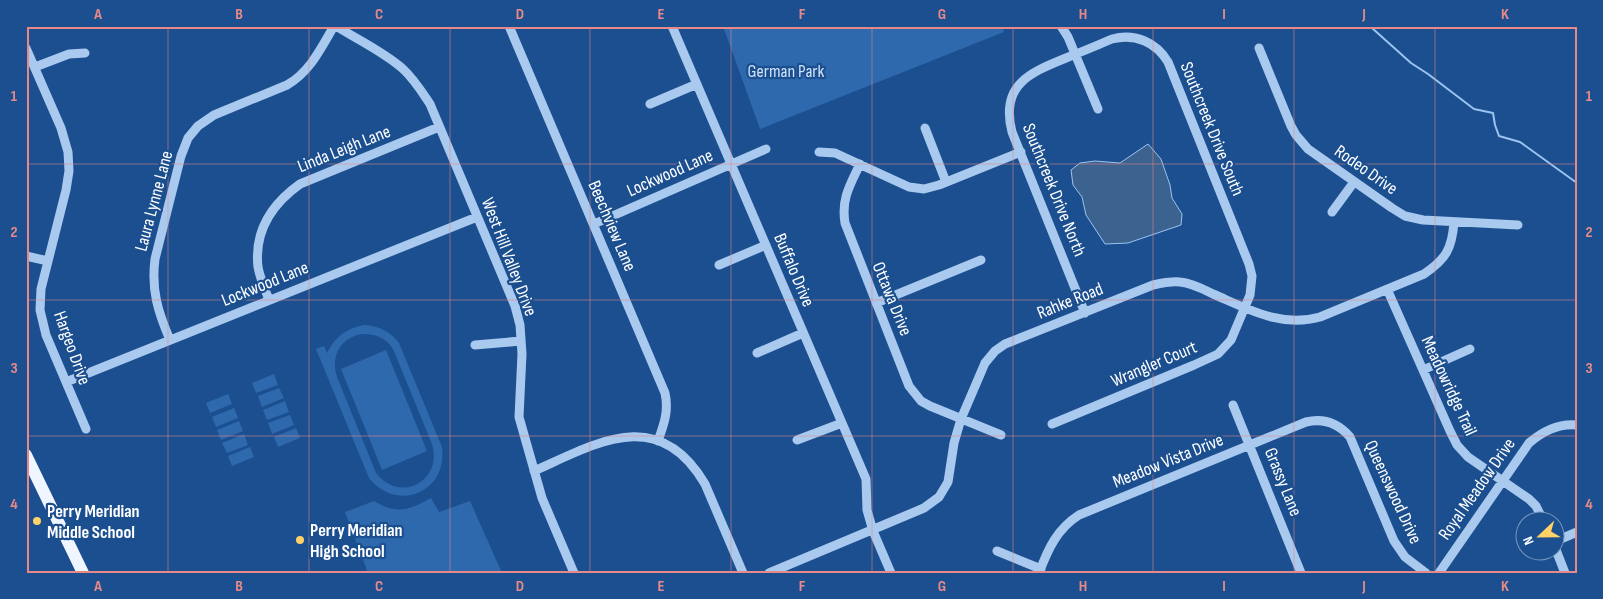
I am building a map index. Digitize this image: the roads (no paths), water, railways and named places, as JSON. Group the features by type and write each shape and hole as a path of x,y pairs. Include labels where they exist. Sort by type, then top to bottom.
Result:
{"main road":[{"path":"26,455 83,573"}],"street":[{"name":"West Hill Valley Drive","path":"335,26 389,58 404,70 420,88 430,104 515,306 520,325 522,354 519,417 542,498 574,573"},
{"name":"Laura Lynne Lane","path":"170,340 160,317 154,290 153,272 181,156 188,138 198,126 214,115 287,85 298,78 307,69 335,26"},
{"name":"Beechview Lane","path":"509,26 666,393 666,419 658,441"},
{"name":"Buffalo Drive","path":"672,26 866,479 867,510 873,530 892,573"},
{"path":"1061,26 1068,37 1098,109"},
{"name":"Southcreek Drive South","path":"1075,54 1112,39 1130,37 1142,39 1152,44 1165,57 1249,264 1252,288 1245,307"},
{"name":"Hargeo Drive","path":"26,48 61,128 68,152 69,171 66,190 41,289 40,310 46,335 86,429"},
{"name":"Rodeo Drive","path":"1259,48 1296,135 1308,149 1392,208 1405,216 1423,220 1518,225"},
{"path":"34,67 69,54 85,54"},
{"name":"Southcreek Drive North","path":"1075,54 1035,70 1016,87 1010,101 1009,120 1020,152 1085,312"},
{"path":"650,104 697,84"},
{"name":"Linda Leigh Lane","path":"269,300 261,280 258,255 260,237 265,222 280,199 300,184 439,128"},
{"path":"925,128 946,182"},
{"name":"Lockwood Lane","path":"594,224 766,149"},
{"path":"819,152 835,153 909,187 924,188 946,182 1020,152"},
{"name":"Ottawa Drive","path":"860,164 846,193 843,211 845,223 909,386 921,401 930,406 1001,435"},
{"path":"1332,212 1354,182"},
{"name":"Lockwood Lane","path":"66,382 477,217"},
{"name":"Rahke Road","path":"769,573 924,508 939,497 948,482 954,443 961,419 985,363 995,350 1006,344 1153,285 1172,282 1182,282 1194,286 1280,320 1309,320 1424,274 1439,264 1450,245 1454,222"},
{"path":"719,265 766,244"},
{"path":"26,256 48,261"},
{"path":"876,303 980,260"},
{"name":"Meadowridge Trail","path":"1387,289 1457,445 1468,457 1529,499 1539,512"},
{"name":"Wrangler Court","path":"1052,424 1218,354 1231,340 1245,307"},
{"path":"757,353 804,333"},
{"path":"475,345 521,341"},
{"path":"1423,370 1470,349"},
{"name":"Grassy Lane","path":"1233,405 1301,573"},
{"name":"Meadow Vista Drive","path":"1040,571 1048,550 1058,534 1068,522 1079,515 1309,421 1321,420 1333,424"},
{"path":"797,440 842,423"},
{"name":"Queenswood Drive","path":"1333,424 1344,430 1352,440 1397,546 1405,557 1426,573"},
{"name":"Royal Meadow Drive","path":"1439,573 1529,443 1541,433 1555,427 1577,426"},
{"path":"534,471 604,441 621,437 639,436 669,446 682,454 705,484 743,573"},
{"path":"997,551 1040,571"}],"waterway":[{"path":"1365,26 1372,28 1411,63 1474,109 1493,113 1499,136 1520,142 1577,183"}],"place":[{"name":"Perry Meridian Middle School","path":"37,521"},
{"name":"Perry Meridian High School","path":"300,540"}],"park label":[{"name":"German Park","path":"786,71"}]}
